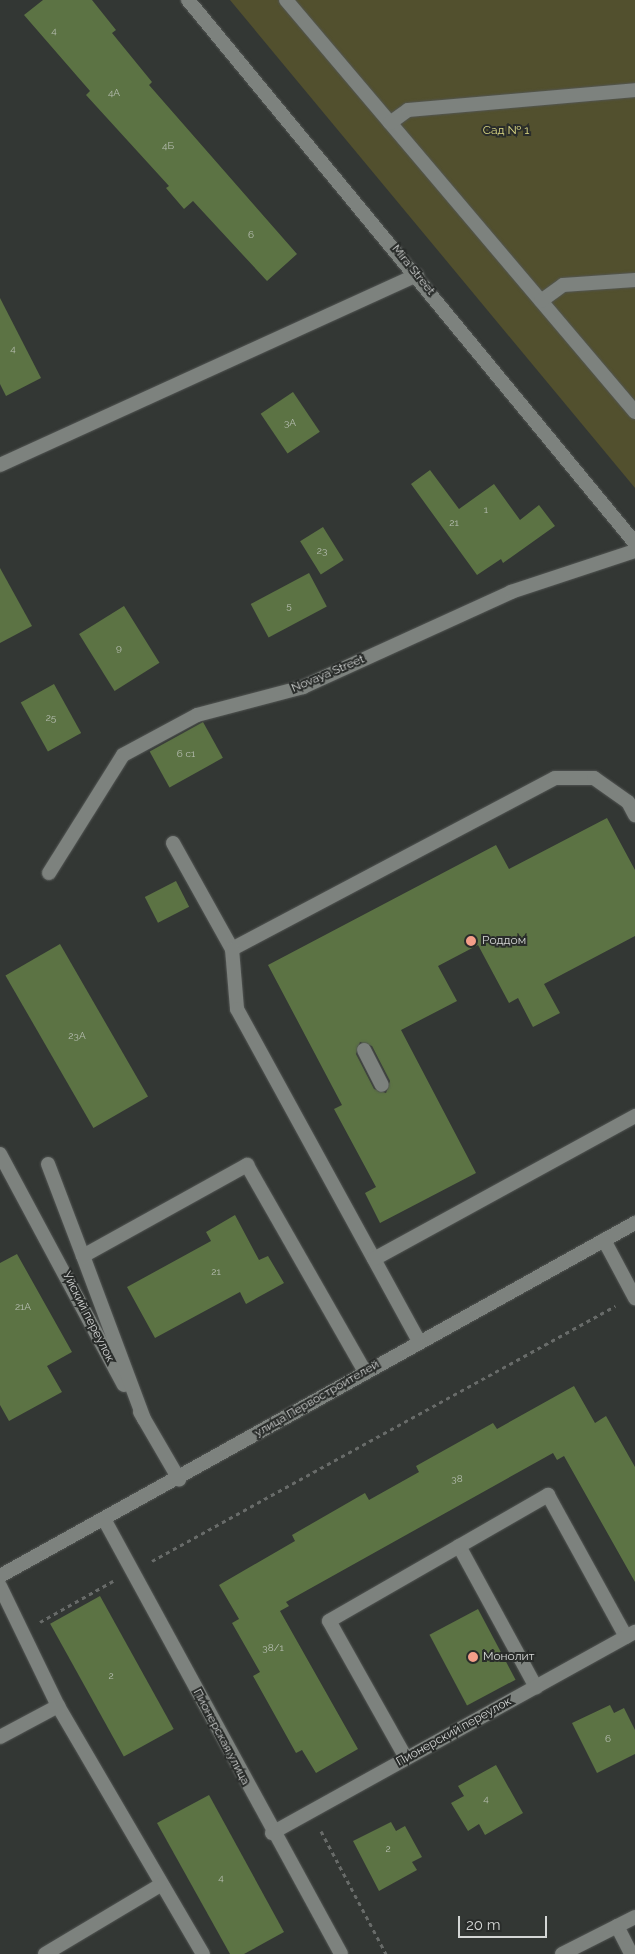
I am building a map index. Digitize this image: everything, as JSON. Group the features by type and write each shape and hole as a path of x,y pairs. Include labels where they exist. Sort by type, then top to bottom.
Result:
{"street":[{"name":"Mira Street","path":"188,0 417,275 635,543"},
{"path":"286,0 635,412"},
{"path":"390,123 408,110 635,90"},
{"path":"0,466 417,275"},
{"path":"541,301 562,285 635,280"},
{"name":"Novaya Street","path":"49,873 123,755 197,715 304,687 511,592 635,551"},
{"path":"232,949 555,778 594,778 628,802 635,815"},
{"path":"173,843 232,949 237,1009 420,1342"},
{"path":"364,1050 382,1085"},
{"path":"374,1259 635,1116"},
{"name":"Уйский переулок","path":"0,1154 144,1419 179,1478"},
{"path":"48,1164 144,1419"},
{"path":"83,1256 246,1165 364,1370"},
{"name":"улица Первостроителей","path":"0,1576 179,1478 364,1370 420,1342 635,1223"},
{"path":"604,1240 634,1297"},
{"path":"406,1758 329,1621 548,1495 631,1635"},
{"name":"Пионерская улица","path":"104,1520 272,1833 341,1954"},
{"path":"459,1546 536,1687"},
{"path":"0,1586 58,1706 203,1954"},
{"name":"Пионерский переулок","path":"272,1833 312,1814 406,1758 631,1635"},
{"path":"0,1737 58,1706"},
{"path":"46,1954 162,1884"},
{"path":"562,1954 635,1917"},
{"path":"617,1926 631,1954"}],"path":[{"path":"22,1632 634,1297"},
{"path":"312,1814 386,1954"}],"green space":[{"name":"Сад № 1","path":"230,0 635,0 635,488"}],"building":[{"path":"43,0 92,0 116,30 112,33 152,82 149,85 297,254 267,281 193,201 184,209 166,188 169,186 86,95 90,91 24,15"},
{"path":"0,298 41,378 6,396 0,384"},
{"path":"293,392 320,432 288,454 261,414"},
{"path":"430,470 459,509 494,484 520,520 539,505 555,526 503,563 501,559 477,575 411,484"},
{"path":"323,527 344,560 321,574 300,541"},
{"path":"0,568 32,626 0,643"},
{"path":"309,573 327,607 269,638 251,604"},
{"path":"124,606 160,663 115,691 79,634"},
{"path":"54,684 81,733 48,751 21,702"},
{"path":"203,722 223,758 170,787 150,752"},
{"name":"Роддом","path":"607,818 635,870 635,936 544,984 560,1013 533,1027 518,998 509,1003 478,945 438,966 457,1001 401,1030 476,1173 380,1223 365,1193 376,1187 334,1109 342,1105 268,965 496,845 509,869","holes":["360,1042 372,1046 390,1081 386,1093 374,1089 356,1054"]},
{"path":"176,881 189,907 158,923 145,897"},
{"path":"60,944 148,1096 93,1128 5,976"},
{"path":"235,1215 259,1260 268,1256 284,1283 246,1304 240,1292 155,1338 127,1287 211,1241 206,1232"},
{"path":"17,1254 72,1352 47,1366 62,1392 9,1421 0,1405 0,1263"},
{"path":"574,1386 595,1423 606,1416 635,1467 635,1582 564,1456 557,1460 553,1453 286,1602 289,1606 280,1611 358,1749 316,1773 302,1750 296,1753 253,1676 260,1672 232,1623 239,1619 219,1585 295,1541 292,1535 365,1493 369,1500 419,1472 416,1466 493,1423 497,1429"},
{"path":"100,1596 174,1729 124,1757 50,1624"},
{"name":"Монолит","path":"478,1609 516,1680 467,1705 429,1635"},
{"path":"610,1705 614,1713 624,1708 635,1730 635,1754 597,1773 572,1723"},
{"path":"496,1765 523,1813 485,1835 479,1824 468,1831 451,1803 464,1796 458,1786"},
{"path":"209,1795 284,1932 244,1954 230,1954 157,1823"},
{"path":"391,1822 396,1831 405,1826 422,1857 412,1862 417,1870 379,1891 353,1841"}],"place":[{"name":"Роддом","path":"471,941"},
{"name":"Монолит","path":"473,1657"}]}
